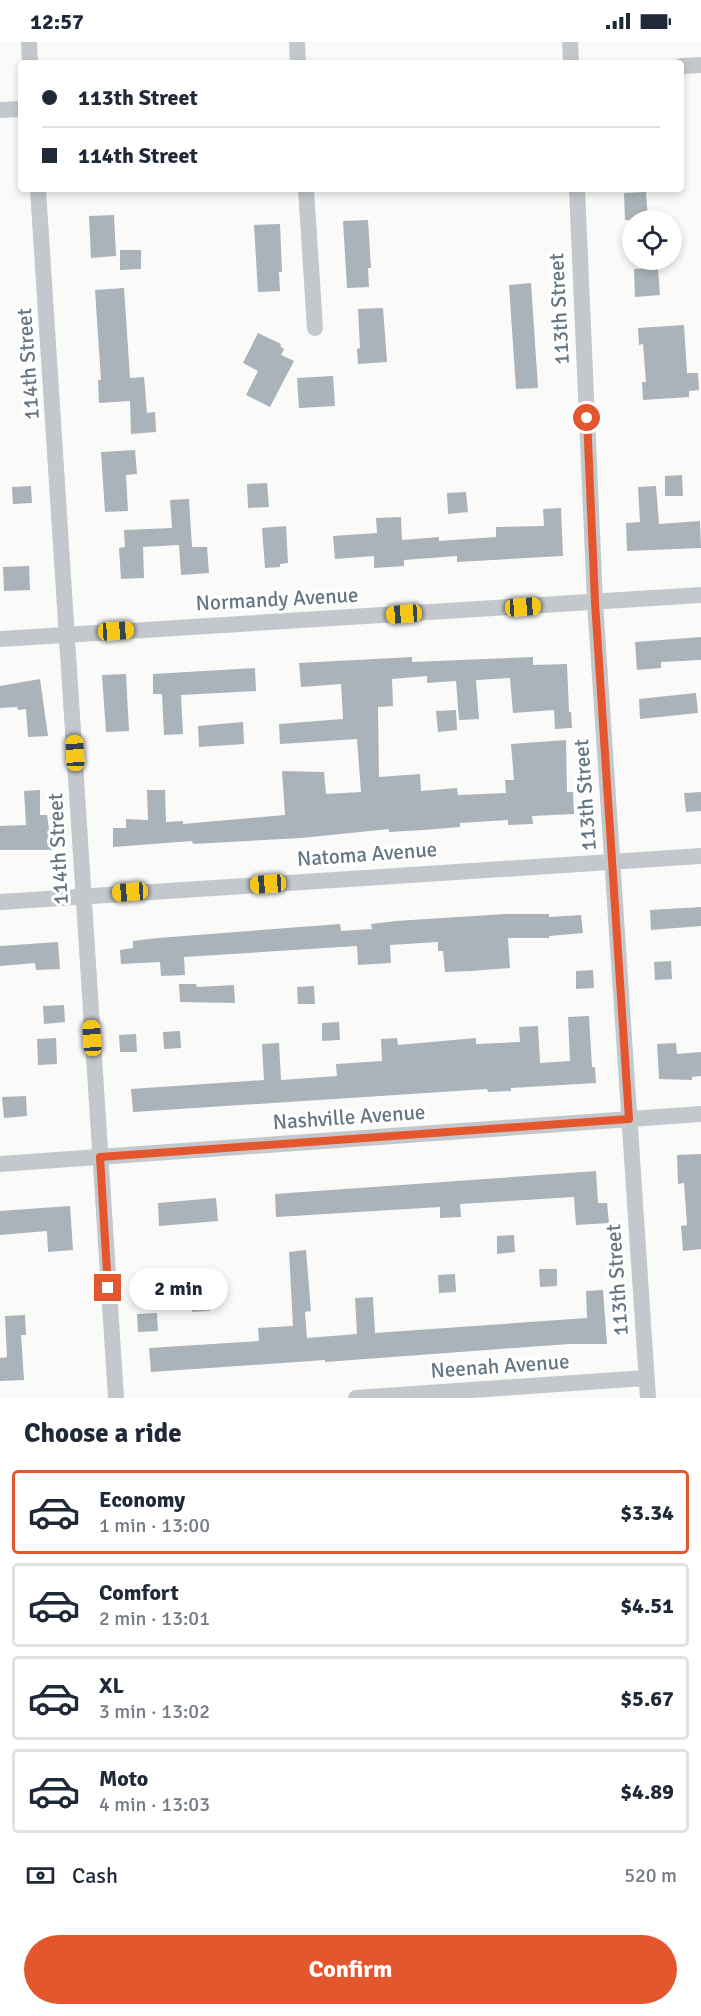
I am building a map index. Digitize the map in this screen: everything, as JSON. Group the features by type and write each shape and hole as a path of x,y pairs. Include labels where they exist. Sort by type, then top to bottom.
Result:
{"street":[{"path":"29,42 30,60"},
{"path":"297,42 298,60"},
{"path":"570,42 571,60"},
{"path":"684,66 701,65"},
{"path":"0,110 18,109"},
{"name":"114th Street","path":"38,192 116,1398"},
{"path":"306,192 315,327"},
{"name":"113th Street","path":"577,192 595,602 648,1398"},
{"name":"Normandy Avenue","path":"0,639 701,595"},
{"name":"Natoma Avenue","path":"0,902 701,856"},
{"name":"Nashville Avenue","path":"0,1164 701,1114"},
{"name":"Neenah Avenue","path":"356,1398 646,1378"}],"building":[{"path":"646,192 647,210 625,210 624,193"},
{"path":"114,215 116,256 91,258 89,216"},
{"path":"368,220 371,268 368,268 369,287 347,288 343,221"},
{"path":"280,224 282,272 279,272 280,291 258,292 254,225"},
{"path":"120,250 141,250 141,269 120,270"},
{"path":"634,270 658,270 660,295 635,297"},
{"path":"531,283 538,388 516,389 509,285"},
{"path":"124,288 130,378 144,377 147,413 155,412 156,432 131,434 130,401 99,403 98,380 101,380 95,290"},
{"path":"383,308 387,362 358,364 357,349 360,348 358,309"},
{"path":"684,325 687,373 698,373 699,390 689,391 689,397 643,400 642,382 646,382 643,344 639,345 638,328"},
{"path":"258,333 281,344 280,346 284,349 281,355 294,361 270,407 246,395 258,371 243,363"},
{"path":"333,376 335,406 299,408 297,378"},
{"path":"135,450 137,474 126,475 128,511 105,512 101,452"},
{"path":"682,475 683,496 665,496 665,476"},
{"path":"267,483 269,507 248,508 247,484"},
{"path":"31,486 32,503 13,504 12,487"},
{"path":"656,486 659,524 700,521 701,548 627,551 626,523 640,522 638,487"},
{"path":"466,492 468,512 448,514 447,493"},
{"path":"189,499 192,547 207,547 209,573 181,575 179,545 143,547 144,578 121,579 119,548 125,547 124,530 172,528 170,500"},
{"path":"561,508 563,556 457,562 457,556 404,560 404,566 374,568 374,556 335,559 333,536 377,533 376,518 401,517 402,540 439,537 439,541 496,537 496,527 544,526 543,509"},
{"path":"286,526 288,563 280,564 280,567 265,568 262,528"},
{"path":"29,566 30,590 4,591 3,567"},
{"path":"701,637 701,660 661,662 661,668 637,670 635,642"},
{"path":"412,657 412,662 533,657 533,665 567,664 572,728 555,729 554,710 513,713 510,678 476,680 479,719 459,720 456,681 427,683 427,676 392,679 393,706 378,707 379,777 420,774 421,791 457,788 458,795 506,793 505,780 514,780 511,744 566,740 567,792 573,792 574,814 532,816 533,824 508,825 508,820 460,823 460,827 424,830 389,832 389,829 301,838 193,844 192,841 113,847 113,828 126,828 126,819 148,820 147,790 165,790 166,822 183,821 183,824 285,815 282,771 324,772 326,794 361,792 357,739 280,744 279,724 343,719 341,684 301,687 299,663"},
{"path":"255,668 256,691 181,695 183,734 164,735 162,694 153,694 153,674"},
{"path":"126,674 129,731 106,732 102,675"},
{"path":"40,679 48,736 28,737 26,709 0,708 0,686"},
{"path":"696,693 698,713 640,719 639,699"},
{"path":"456,710 457,730 438,732 436,711"},
{"path":"243,722 244,744 199,747 198,726"},
{"path":"40,790 40,815 47,815 52,850 0,850 0,826 26,825 24,791"},
{"path":"701,792 701,811 686,812 684,793"},
{"path":"701,907 701,926 651,930 650,910"},
{"path":"505,914 549,914 549,917 581,915 583,933 549,936 549,938 508,938 510,968 471,971 445,972 443,951 438,951 438,942 390,945 391,963 358,965 357,946 184,957 185,975 161,976 160,962 121,964 120,950 133,948 133,941 340,924 341,931 372,929 371,924 396,921"},
{"path":"58,942 60,969 36,970 35,963 0,966 0,946"},
{"path":"671,961 672,979 655,980 654,962"},
{"path":"593,970 594,988 576,989 576,971"},
{"path":"179,984 196,984 197,987 234,985 235,1003 180,1002"},
{"path":"314,986 315,1004 298,1004 297,987"},
{"path":"64,1005 65,1022 44,1024 43,1006"},
{"path":"589,1016 592,1067 595,1067 596,1083 511,1088 511,1091 488,1092 487,1089 133,1112 131,1089 264,1080 262,1044 279,1043 281,1080 337,1076 336,1064 382,1061 381,1039 397,1038 398,1045 476,1038 476,1044 520,1042 519,1027 538,1026 540,1063 570,1061 568,1017"},
{"path":"339,1022 340,1040 322,1041 322,1023"},
{"path":"180,1031 181,1048 164,1049 163,1032"},
{"path":"136,1034 137,1052 120,1052 119,1035"},
{"path":"56,1038 57,1064 38,1065 37,1039"},
{"path":"676,1043 677,1054 701,1052 701,1076 692,1077 692,1080 659,1079 657,1044"},
{"path":"26,1096 27,1116 4,1118 2,1097"},
{"path":"701,1154 701,1249 683,1251 681,1226 687,1225 684,1183 678,1184 677,1155"},
{"path":"596,1171 598,1203 607,1203 609,1223 576,1225 574,1197 460,1204 461,1217 440,1218 440,1207 276,1217 275,1194"},
{"path":"216,1198 218,1221 159,1226 158,1203"},
{"path":"70,1206 73,1250 48,1252 47,1231 0,1235 0,1211"},
{"path":"514,1235 515,1252 497,1254 497,1236"},
{"path":"306,1250 311,1311 305,1312 307,1338 357,1334 355,1298 373,1297 375,1333 587,1318 586,1291 603,1290 607,1344 569,1344 151,1372 149,1348 259,1341 258,1328 293,1326 289,1252"},
{"path":"539,1269 557,1269 557,1286 540,1287"},
{"path":"455,1274 456,1292 439,1293 438,1275"},
{"path":"209,1293 210,1311 192,1312 191,1294"},
{"path":"157,1313 158,1331 138,1332 137,1314"},
{"path":"25,1315 26,1335 21,1335 24,1380 0,1381 0,1358 7,1357 5,1316"}],"route":[{"path":"108,1288 100,1157 629,1119 595,602 587,418"}]}
